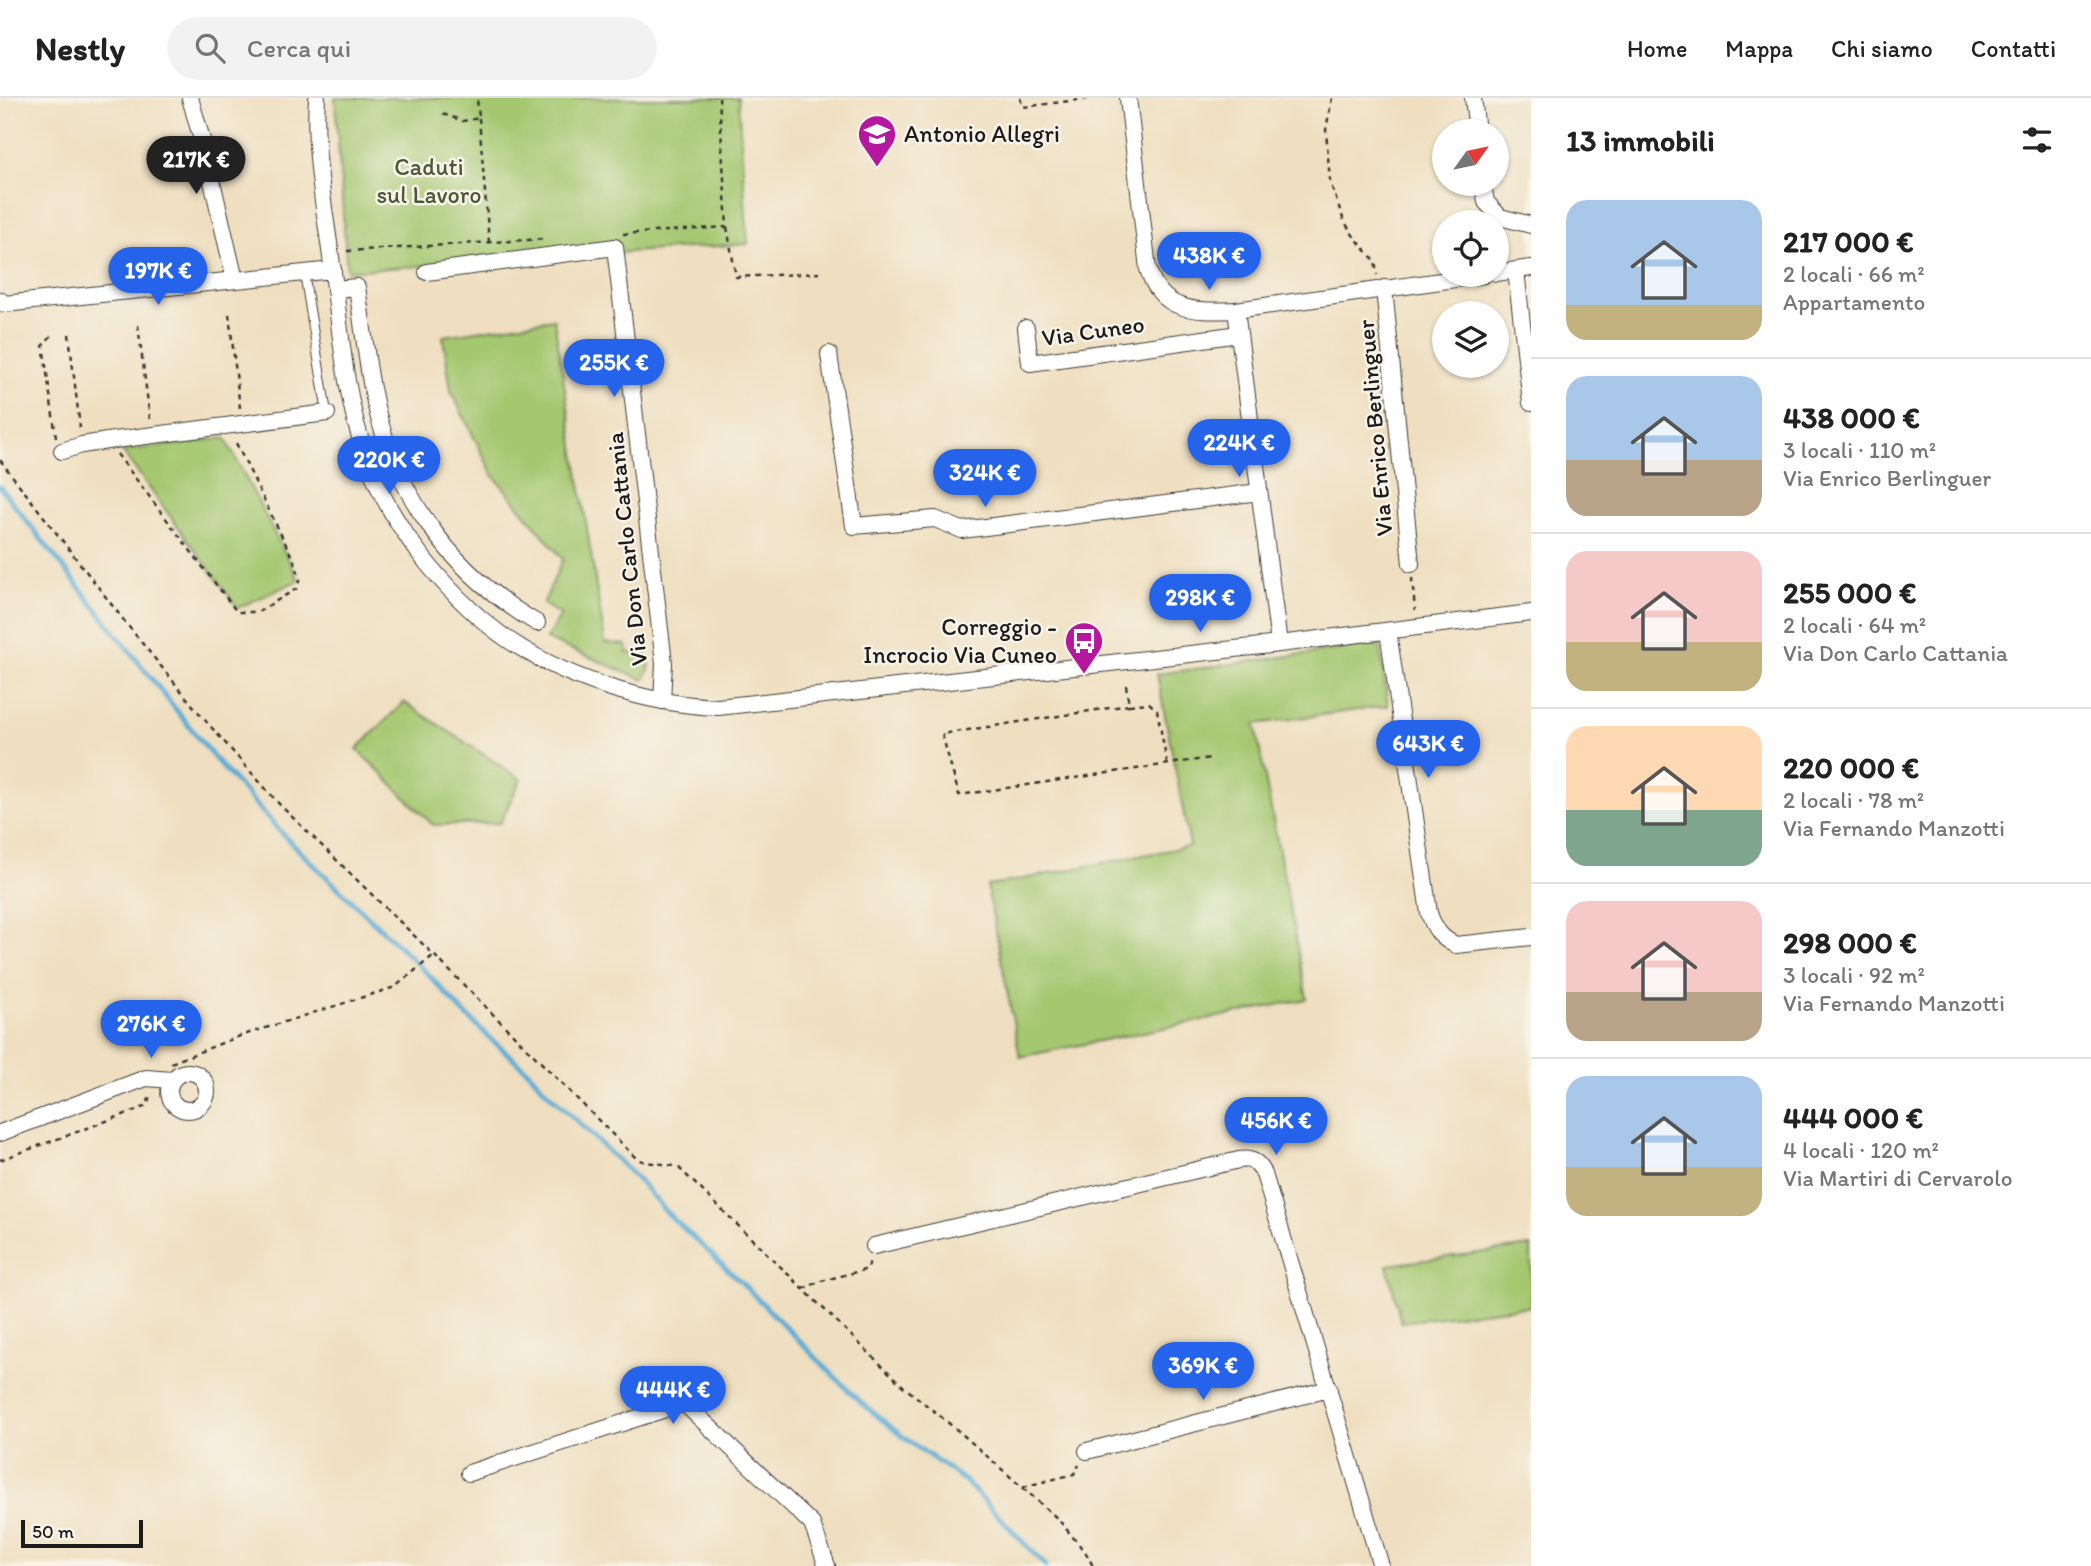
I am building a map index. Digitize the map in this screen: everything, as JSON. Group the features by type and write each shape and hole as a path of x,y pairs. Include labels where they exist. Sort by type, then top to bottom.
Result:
{"street":[{"path":"190,98 234,280"},
{"path":"317,98 315,118 347,384 363,449 380,490 425,560 471,608 500,634 555,666 627,693 685,706 730,706 1531,614"},
{"name":"Via Enrico Berlinguer","path":"1128,98 1148,268 1156,289 1172,303 1195,310 1236,310 1432,281"},
{"path":"1473,98 1476,119"},
{"path":"1485,196 1486,202 1500,218 1531,225"},
{"name":"Via Don Carlo Cattania","path":"428,272 615,247 664,663 662,701"},
{"path":"1524,269 1531,403"},
{"path":"0,300 4,304 333,270"},
{"path":"335,289 357,287 373,390 390,449 404,484 423,515 460,564 502,601 537,623"},
{"name":"Via Enrico Berlinguer","path":"1381,289 1411,564"},
{"path":"1236,310 1279,644"},
{"name":"Via Cuneo","path":"1026,328 1030,363 1239,334"},
{"path":"829,354 854,526 935,519 962,530 1259,492"},
{"path":"62,451 107,440 327,413"},
{"path":"1388,631 1429,912 1433,924 1446,941 1456,945 1531,937"},
{"path":"0,1133 148,1083 171,1089"},
{"path":"874,1246 1218,1165 1251,1160 1261,1167 1264,1174 1381,1566"},
{"path":"1087,1451 1329,1389"},
{"path":"469,1473 684,1402 812,1524 827,1566"}],"lane":[{"path":"304,273 327,413"}],"path":[{"path":"477,98 489,242"},
{"path":"719,98 727,228 736,277 819,273"},
{"path":"1020,98 1023,107 1093,98"},
{"path":"1332,98 1326,131 1330,182 1344,221 1375,261 1381,289"},
{"path":"443,114 463,121 479,118"},
{"path":"611,235 727,228"},
{"path":"330,252 544,239"},
{"path":"107,440 237,612 258,612 296,589 300,580 296,565 235,426 229,314"},
{"path":"138,325 151,435"},
{"path":"69,334 82,445"},
{"path":"51,336 43,345 57,448 62,451"},
{"path":"0,460 129,627 204,719 280,805 637,1159 679,1168 903,1386 1059,1519 1093,1566"},
{"path":"1411,564 1415,610"},
{"path":"1126,685 1129,705"},
{"path":"1167,764 1157,710 1149,703 942,734 959,794 1210,758"},
{"path":"0,1160 142,1108 150,1100 148,1083 158,1071 177,1059 394,987 434,955"},
{"path":"803,1289 821,1281 868,1269"},
{"path":"1023,1487 1074,1474"}],"green space":[{"name":"Caduti sul Lavoro","path":"335,98 738,98 748,244 347,271"},
{"path":"554,319 605,643 626,645 628,653 645,651 650,667 644,680 546,639 561,615 543,604 563,559 493,475 451,391 443,336"},
{"path":"225,438 299,580 238,608 122,451"},
{"path":"1380,644 1388,706 1255,724 1307,999 1020,1057 987,886 1190,846 1157,674"},
{"path":"404,702 521,779 500,823 433,825 357,749"},
{"path":"1531,1246 1531,1306 1401,1322 1387,1265"}],"waterway":[{"path":"0,487 215,759 289,841 428,974 493,1041 529,1072 643,1185 667,1213 741,1282 859,1401 903,1437 965,1481 1046,1566"}],"place":[{"name":"Antonio Allegri","path":"877,168"},
{"name":"Correggio - Incrocio Via Cuneo","path":"1084,675"}]}
